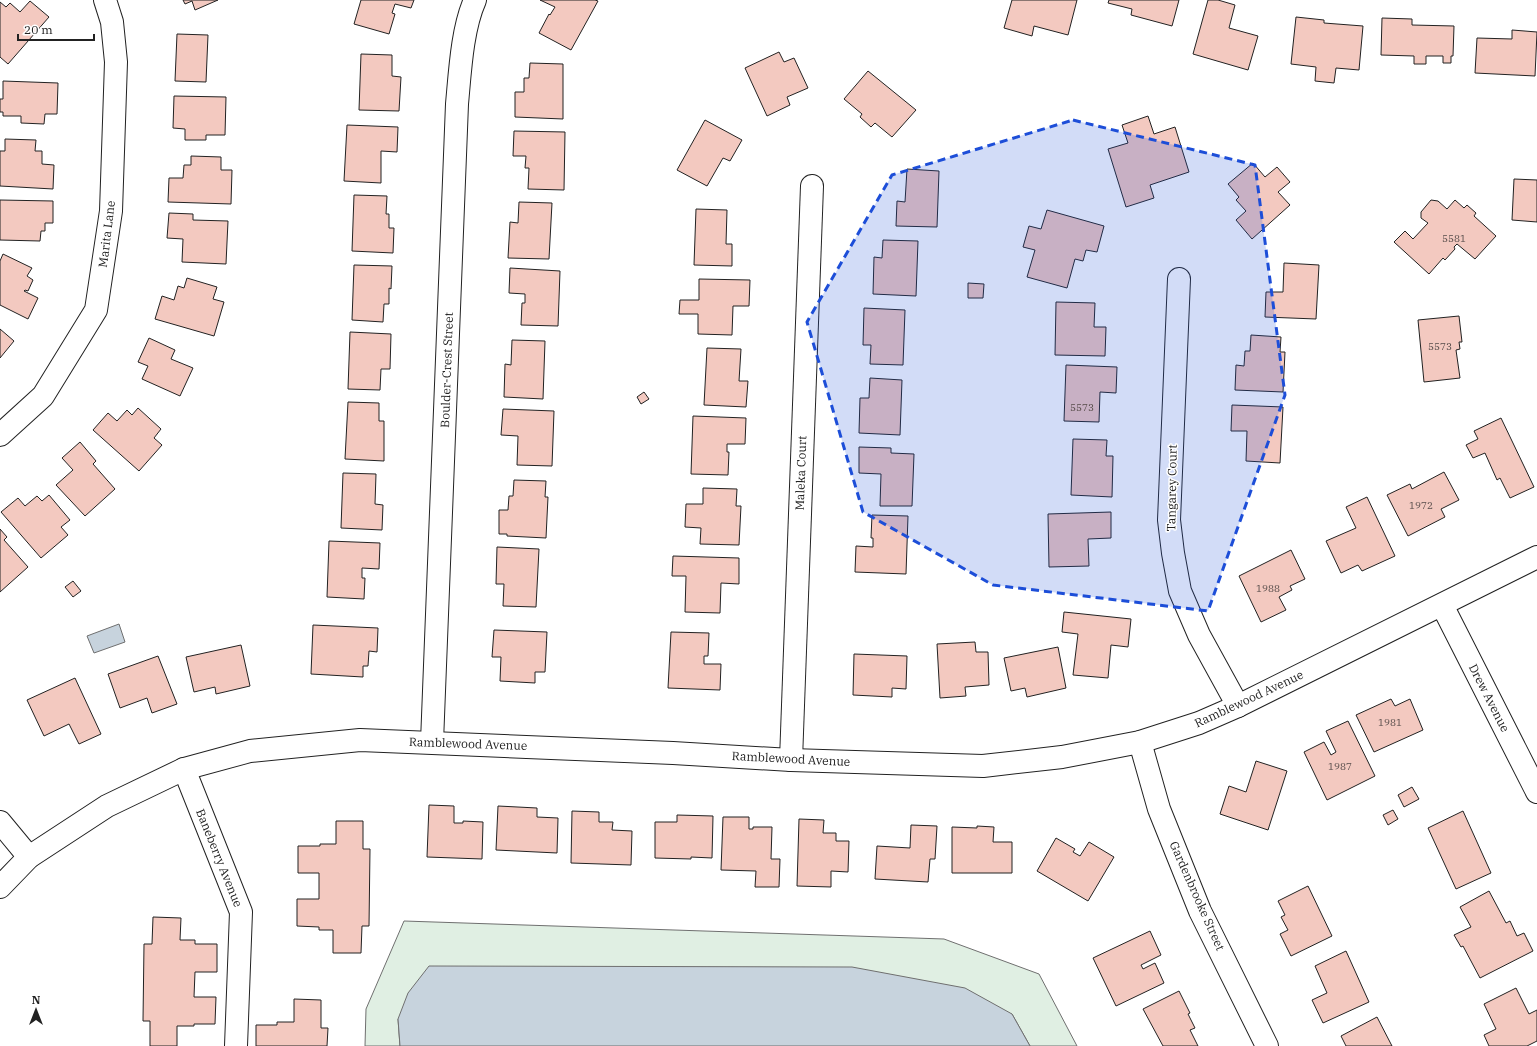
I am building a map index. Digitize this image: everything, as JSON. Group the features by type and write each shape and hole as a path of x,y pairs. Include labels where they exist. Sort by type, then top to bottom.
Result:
{"street":[{"name":"Marita Lane","path":"0,435 44,396 96,310 112,211 116,62 112,22 105,0"},
{"name":"Boulder-Crest Street","path":"432,742 457,104 462,55 467,27 475,0"},
{"name":"Maleka Court","path":"791,760 812,186"},
{"name":"Tangarey Court","path":"1179,279 1169,520 1173,553 1180,591 1196,629 1238,706"},
{"name":"Ramblewood Avenue","path":"0,887 29,857 107,806 184,769 250,751 360,740 673,753 791,760 983,766 1062,757 1140,742 1199,723 1238,706 1537,558"},
{"name":"Drew Avenue","path":"1442,605 1537,792"},
{"name":"Gardenbrooke Street","path":"1140,742 1159,809 1200,911 1267,1046"},
{"name":"Baneberry Avenue","path":"184,769 241,912 236,1046"},
{"path":"0,822 29,857"}],"highlighted area":[{"path":"1073,120 1255,165 1285,395 1208,611 993,585 863,512 807,322 892,175"}],"green space":[{"path":"404,921 944,939 1039,974 1077,1046 1030,1046 1012,1014 398,1019 400,1046 365,1046 366,1009"}],"shaded area":[{"path":"119,624 125,642 94,653 87,636"},
{"path":"429,966 852,967 965,988 1012,1014 1030,1046 400,1046 398,1019 408,993"}],"building":[{"path":"183,0 218,0 195,10 192,1 185,4"},
{"path":"361,0 414,0 411,8 395,4 392,13 395,14 389,34 354,24"},
{"path":"540,0 598,1 571,50 539,33 549,14 550,15 555,7"},
{"path":"1012,0 1077,0 1068,35 1034,26 1032,36 1004,28"},
{"path":"1109,0 1179,0 1172,26 1131,15 1132,9 1108,3"},
{"path":"1208,0 1218,0 1235,5 1229,28 1258,36 1248,70 1193,54"},
{"path":"30,1 49,17 8,64 0,57 0,2 6,7 10,3 20,12"},
{"path":"1296,17 1324,20 1324,23 1363,26 1359,70 1336,68 1334,83 1315,81 1316,67 1291,64"},
{"path":"1382,18 1412,19 1412,25 1454,26 1453,56 1451,56 1451,63 1443,63 1443,56 1426,56 1426,64 1414,64 1414,56 1381,55"},
{"path":"1512,30 1537,32 1535,76 1475,73 1477,38 1512,39"},
{"path":"177,34 208,35 206,82 175,81"},
{"path":"779,52 784,62 794,58 808,88 787,97 790,105 767,116 745,68"},
{"path":"361,54 392,55 392,76 401,77 399,111 359,110"},
{"path":"530,63 563,64 563,119 515,117 515,92 524,92 524,78 529,78"},
{"path":"868,71 916,110 892,137 875,123 871,127 860,117 862,114 844,99"},
{"path":"3,81 58,83 57,114 45,114 44,124 21,123 21,116 3,116 3,112 0,112 0,99 3,99"},
{"path":"174,96 226,97 225,135 206,135 206,140 185,140 185,129 173,128"},
{"path":"1148,116 1154,134 1175,127 1189,172 1150,185 1154,198 1126,207 1108,149 1128,143 1122,125"},
{"path":"705,120 742,140 730,161 723,158 707,186 677,170"},
{"path":"347,125 398,127 397,152 381,151 381,183 344,181"},
{"path":"514,131 565,132 564,190 528,189 529,168 525,168 526,156 513,156"},
{"path":"5,139 36,140 35,151 42,151 42,164 54,165 53,189 0,186 0,151 5,151"},
{"path":"191,156 221,157 221,170 232,170 231,204 168,202 169,178 183,178 184,165 191,165"},
{"path":"1253,163 1265,177 1277,167 1290,182 1278,192 1290,205 1252,239 1236,220 1246,211 1236,200 1239,197 1228,184"},
{"path":"907,169 939,171 937,227 896,226 897,201 905,202"},
{"path":"1514,179 1537,180 1537,222 1512,220"},
{"path":"354,195 387,196 386,214 389,214 389,228 394,228 393,253 352,251"},
{"path":"0,200 53,201 53,223 45,223 45,231 41,231 40,241 0,240"},
{"path":"1431,200 1438,201 1447,209 1455,200 1464,208 1467,205 1476,213 1474,216 1496,236 1475,259 1457,244 1454,247 1455,249 1445,260 1443,258 1429,274 1394,242 1405,231 1413,239 1428,223 1421,218 1421,212"},
{"path":"519,202 552,203 549,259 508,258 510,222 518,223"},
{"path":"696,209 727,210 726,244 732,244 732,266 694,265"},
{"path":"1047,210 1104,226 1097,252 1086,250 1083,261 1075,259 1067,288 1027,277 1035,250 1023,247 1029,226 1041,229"},
{"path":"169,213 193,214 193,220 228,221 226,264 182,262 183,239 167,238"},
{"path":"883,240 918,241 916,296 873,294 874,257 882,258"},
{"path":"3,254 32,268 27,276 33,280 28,291 24,291 38,298 28,319 0,305 0,261"},
{"path":"1284,263 1319,265 1316,319 1265,317 1266,292 1283,292"},
{"path":"354,265 392,266 391,289 389,288 389,304 384,304 383,322 352,320"},
{"path":"510,268 560,271 558,326 521,325 522,303 525,303 525,294 509,293"},
{"path":"187,278 217,287 213,299 224,302 214,336 155,319 162,296 174,300 178,286 184,288"},
{"path":"699,279 750,280 749,306 733,306 732,335 698,334 698,314 679,314 680,300 699,300"},
{"path":"968,283 984,284 983,298 968,298"},
{"path":"1056,302 1095,303 1094,327 1106,327 1105,356 1055,355"},
{"path":"864,308 905,310 903,365 870,364 871,345 863,345"},
{"path":"1459,316 1462,342 1459,342 1460,349 1456,350 1460,378 1424,382 1418,320"},
{"path":"0,329 14,341 0,358"},
{"path":"350,332 391,334 390,369 381,369 380,390 348,389"},
{"path":"1251,335 1281,337 1280,352 1285,352 1283,392 1235,390 1236,365 1244,366 1245,351 1250,351"},
{"path":"149,338 175,350 171,359 193,368 180,396 142,379 148,366 138,362"},
{"path":"512,340 545,341 543,399 504,397 505,364 511,365"},
{"path":"707,348 741,349 739,381 748,381 746,407 704,405"},
{"path":"1066,365 1117,367 1116,393 1100,392 1099,422 1064,421"},
{"path":"870,378 902,380 900,435 859,433 860,398 869,398"},
{"path":"644,392 649,399 641,404 637,397"},
{"path":"348,402 379,403 379,421 384,421 384,461 345,459"},
{"path":"1232,405 1283,407 1280,463 1246,461 1247,431 1231,431"},
{"path":"138,408 161,429 154,438 162,445 139,471 93,430 108,413 117,421 127,410 132,415"},
{"path":"503,409 554,411 552,466 517,465 518,436 501,435"},
{"path":"693,416 746,418 745,444 727,444 727,452 729,452 728,475 691,474"},
{"path":"1501,418 1534,487 1510,498 1500,478 1497,480 1485,453 1473,458 1466,445 1478,439 1474,431"},
{"path":"1073,439 1107,440 1106,456 1113,456 1112,497 1071,495"},
{"path":"80,442 96,461 93,464 115,489 85,516 56,485 73,470 62,458"},
{"path":"859,447 891,448 891,453 914,454 912,506 880,506 881,474 859,473"},
{"path":"1444,472 1459,500 1441,509 1445,517 1408,536 1387,495 1410,484 1412,489"},
{"path":"343,473 376,474 375,504 383,505 382,530 341,528"},
{"path":"514,480 546,481 545,497 548,497 546,538 507,536 507,534 499,534 499,510 508,510 509,496 513,496"},
{"path":"703,488 737,489 736,506 741,506 739,545 700,544 701,528 685,527 686,504 703,504"},
{"path":"49,495 70,520 61,527 68,535 41,558 1,512 18,498 25,506 37,496 42,501"},
{"path":"1367,497 1395,556 1362,571 1358,565 1341,573 1326,541 1356,528 1346,507"},
{"path":"1111,512 1111,538 1088,539 1089,566 1049,567 1048,514"},
{"path":"872,515 908,516 906,574 855,572 856,546 873,547 873,538 871,538"},
{"path":"0,529 7,537 4,540 28,567 0,592"},
{"path":"329,541 380,543 379,569 362,568 362,578 365,578 364,599 327,597"},
{"path":"497,547 539,549 536,607 503,606 504,584 496,584"},
{"path":"1291,550 1305,579 1290,586 1292,590 1279,597 1286,610 1261,622 1239,576"},
{"path":"673,556 739,558 739,584 721,583 720,613 685,612 686,576 672,576"},
{"path":"73,581 81,591 73,597 65,587"},
{"path":"1064,612 1131,619 1128,647 1111,645 1108,678 1073,675 1078,634 1062,632"},
{"path":"313,625 378,628 377,652 369,651 368,666 363,666 363,677 311,674"},
{"path":"494,630 547,632 545,672 535,672 535,683 500,681 501,657 492,657"},
{"path":"671,632 709,633 708,656 704,656 704,664 721,664 720,690 668,688"},
{"path":"975,642 976,652 988,652 989,685 965,687 966,696 940,698 937,644"},
{"path":"241,645 250,686 216,694 215,687 194,692 186,657"},
{"path":"1058,647 1066,688 1027,697 1025,688 1011,691 1004,658"},
{"path":"854,654 907,656 906,689 892,688 892,697 853,695"},
{"path":"158,656 177,704 152,713 147,698 120,708 108,674"},
{"path":"75,678 101,734 79,744 69,724 44,736 27,700"},
{"path":"1391,699 1395,706 1410,699 1423,730 1374,752 1356,715"},
{"path":"1348,721 1375,776 1327,800 1304,752 1324,742 1331,755 1336,752 1326,731"},
{"path":"1256,761 1287,771 1268,830 1220,814 1229,786 1246,792"},
{"path":"1412,787 1419,799 1404,807 1398,795"},
{"path":"429,805 454,806 454,823 463,823 463,821 483,822 482,859 427,857"},
{"path":"498,806 537,808 537,817 558,818 557,853 496,850"},
{"path":"1393,810 1398,819 1388,825 1383,815"},
{"path":"572,811 599,812 599,822 613,822 612,830 632,831 631,865 571,863"},
{"path":"1463,811 1491,873 1456,889 1428,828"},
{"path":"677,815 713,816 712,858 655,858 655,822 677,822"},
{"path":"723,817 749,817 749,829 753,829 753,827 772,827 771,859 780,859 779,887 755,887 756,871 721,870"},
{"path":"799,819 824,820 823,833 836,833 836,841 849,841 848,872 831,871 831,887 797,886"},
{"path":"336,821 363,821 363,849 370,849 369,926 362,926 361,953 333,953 333,930 319,930 319,927 297,926 297,899 319,899 319,873 298,873 298,846 336,844"},
{"path":"911,825 937,826 935,859 930,859 928,882 875,879 877,846 910,848"},
{"path":"977,826 994,827 993,842 1012,842 1012,873 952,873 952,827 977,828"},
{"path":"1056,838 1075,849 1073,852 1080,856 1089,842 1114,857 1088,901 1037,871"},
{"path":"1308,886 1332,936 1291,956 1280,934 1288,930 1281,917 1285,915 1278,901"},
{"path":"1489,891 1506,923 1510,921 1517,936 1524,933 1533,951 1480,978 1463,946 1461,947 1454,935 1471,927 1460,907"},
{"path":"153,917 181,918 180,940 195,940 195,944 217,944 217,972 195,972 194,997 216,997 215,1024 177,1026 177,1046 150,1046 150,1021 143,1021 144,944 152,944"},
{"path":"1150,931 1161,955 1141,965 1143,969 1155,963 1164,983 1116,1006 1093,958"},
{"path":"1346,951 1369,1002 1323,1023 1312,1000 1327,993 1315,966"},
{"path":"1516,988 1529,1014 1537,1010 1537,1041 1527,1046 1489,1046 1484,1035 1496,1029 1484,1004"},
{"path":"1179,991 1190,1013 1188,1014 1195,1028 1190,1030 1198,1046 1163,1046 1143,1009"},
{"path":"294,999 321,1000 321,1028 328,1028 327,1046 256,1046 256,1025 277,1025 277,1022 294,1022"},
{"path":"1377,1017 1392,1046 1346,1046 1341,1036"}]}
